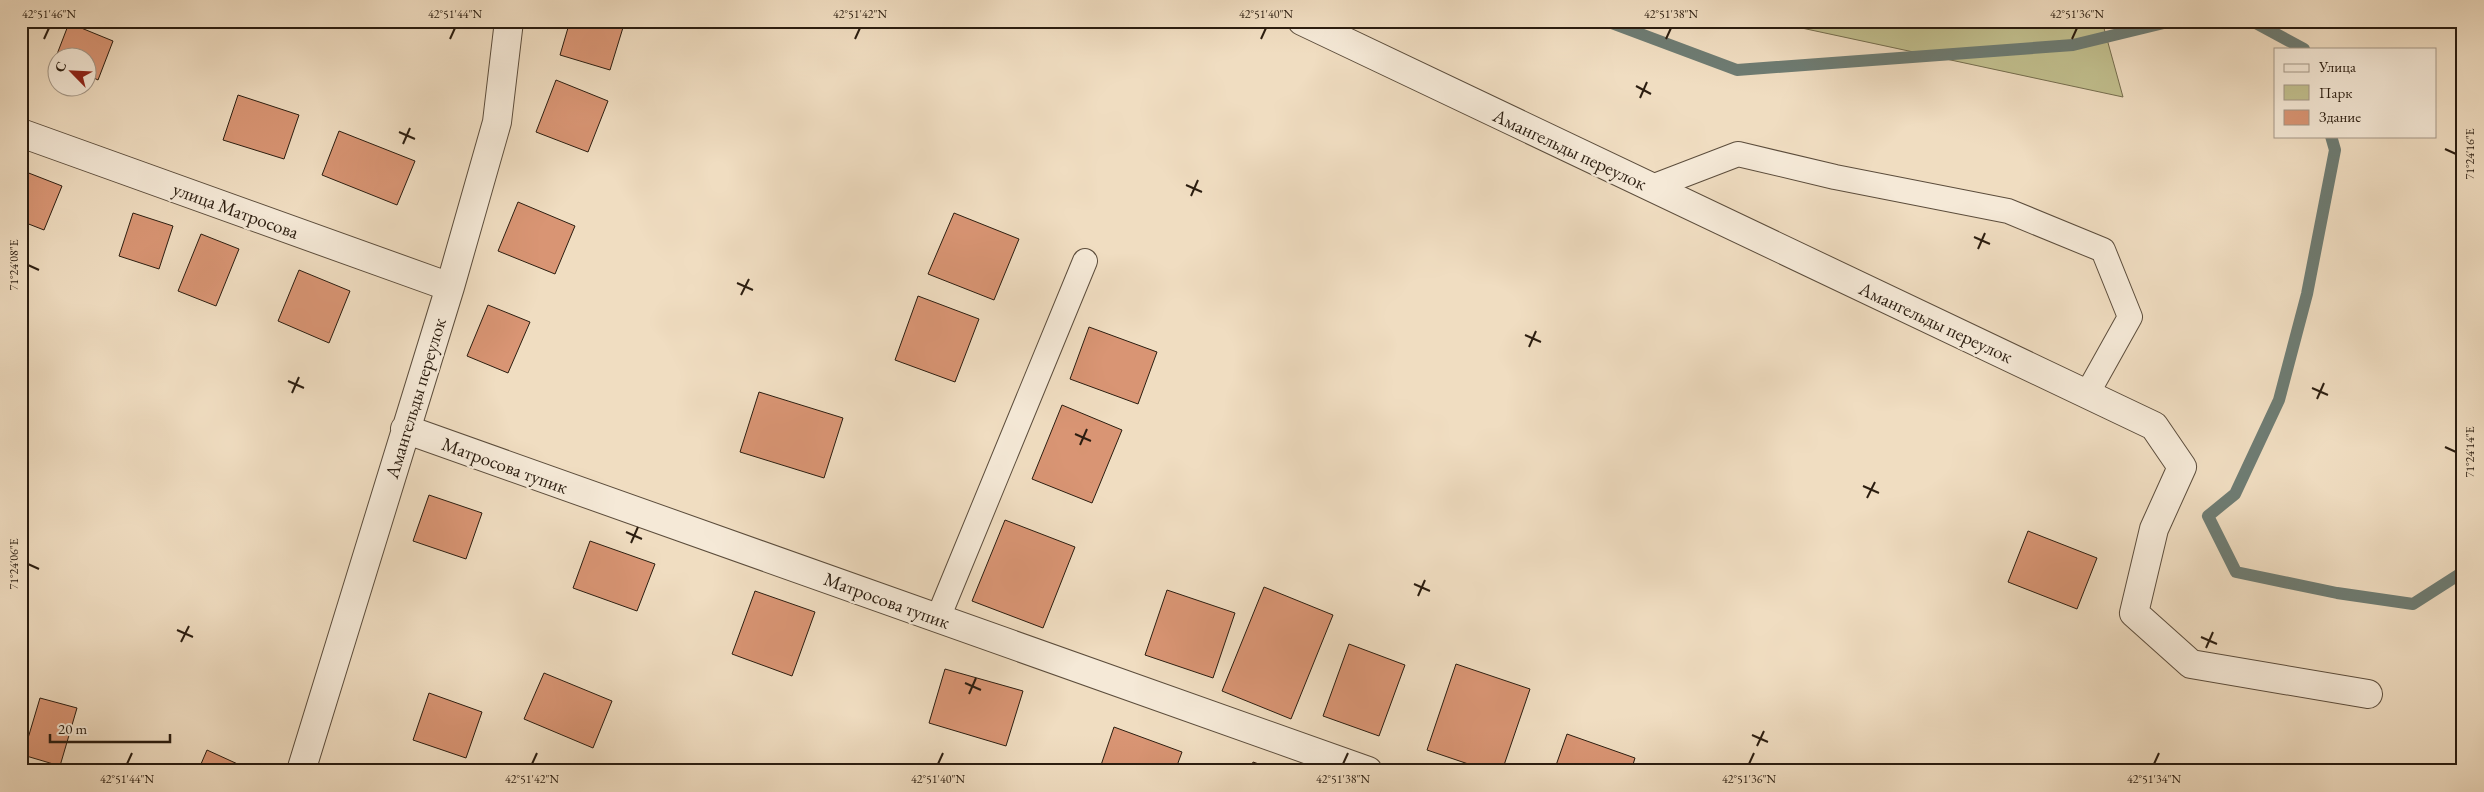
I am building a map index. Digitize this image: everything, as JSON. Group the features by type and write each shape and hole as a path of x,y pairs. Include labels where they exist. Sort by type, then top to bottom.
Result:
{"street":[{"name":"Амангельды переулок","path":"301,771 450,287 498,122 509,21"},
{"name":"Амангельды переулок","path":"1302,21 2154,426 2182,467 2154,529 2134,613 2191,664 2368,694"},
{"name":"улица Матросова","path":"21,132 450,287"},
{"name":"Матросова тупик","path":"405,429 1368,771"}],"lane":[{"path":"1652,188 1738,154 1834,177 2008,211 2103,250 2130,317 2087,394"},
{"path":"938,618 1085,261"}],"green space":[{"path":"1769,21 2102,21 2123,97"}],"building":[{"path":"570,21 625,21 610,70 560,55"},
{"path":"69,23 113,41 98,80 98,48 59,48"},
{"path":"556,80 608,101 588,152 536,132"},
{"path":"238,95 299,115 284,159 223,140"},
{"path":"339,131 415,161 397,205 322,175"},
{"path":"21,170 62,186 44,230 21,221"},
{"path":"518,202 575,226 555,274 498,251"},
{"path":"133,213 173,226 159,269 119,256"},
{"path":"954,213 1019,239 994,300 928,274"},
{"path":"201,234 239,249 216,306 178,291"},
{"path":"299,270 350,291 329,343 278,321"},
{"path":"918,296 979,319 955,382 895,360"},
{"path":"488,305 530,322 508,373 467,356"},
{"path":"1089,327 1157,352 1138,404 1070,379"},
{"path":"759,392 843,418 824,478 740,452"},
{"path":"1062,405 1122,430 1092,503 1032,479"},
{"path":"429,495 482,513 466,559 413,541"},
{"path":"1005,520 1075,547 1043,628 972,601"},
{"path":"2028,531 2097,558 2077,609 2008,582"},
{"path":"590,541 655,564 637,611 573,588"},
{"path":"1264,587 1333,615 1291,719 1222,691"},
{"path":"1167,590 1235,613 1213,678 1145,655"},
{"path":"755,591 815,612 792,676 732,654"},
{"path":"1349,644 1405,665 1379,736 1323,716"},
{"path":"1456,664 1530,689 1502,771 1489,771 1427,750"},
{"path":"945,669 1023,691 1006,746 929,723"},
{"path":"544,673 612,701 593,748 524,719"},
{"path":"429,693 482,712 466,758 413,740"},
{"path":"40,698 77,708 60,766 23,755"},
{"path":"1114,727 1182,752 1175,771 1099,771"},
{"path":"1567,734 1635,758 1631,771 1554,771"},
{"path":"207,750 253,771 198,771"},
{"path":"1253,762 1279,771 1250,771"}],"waterway":[{"path":"1606,21 1737,70 2073,45 2172,21"},
{"path":"2252,21 2302,48"},
{"path":"2332,138 2335,150 2307,294 2279,400 2235,494 2208,516 2236,572 2337,593 2413,604 2463,572"}]}
